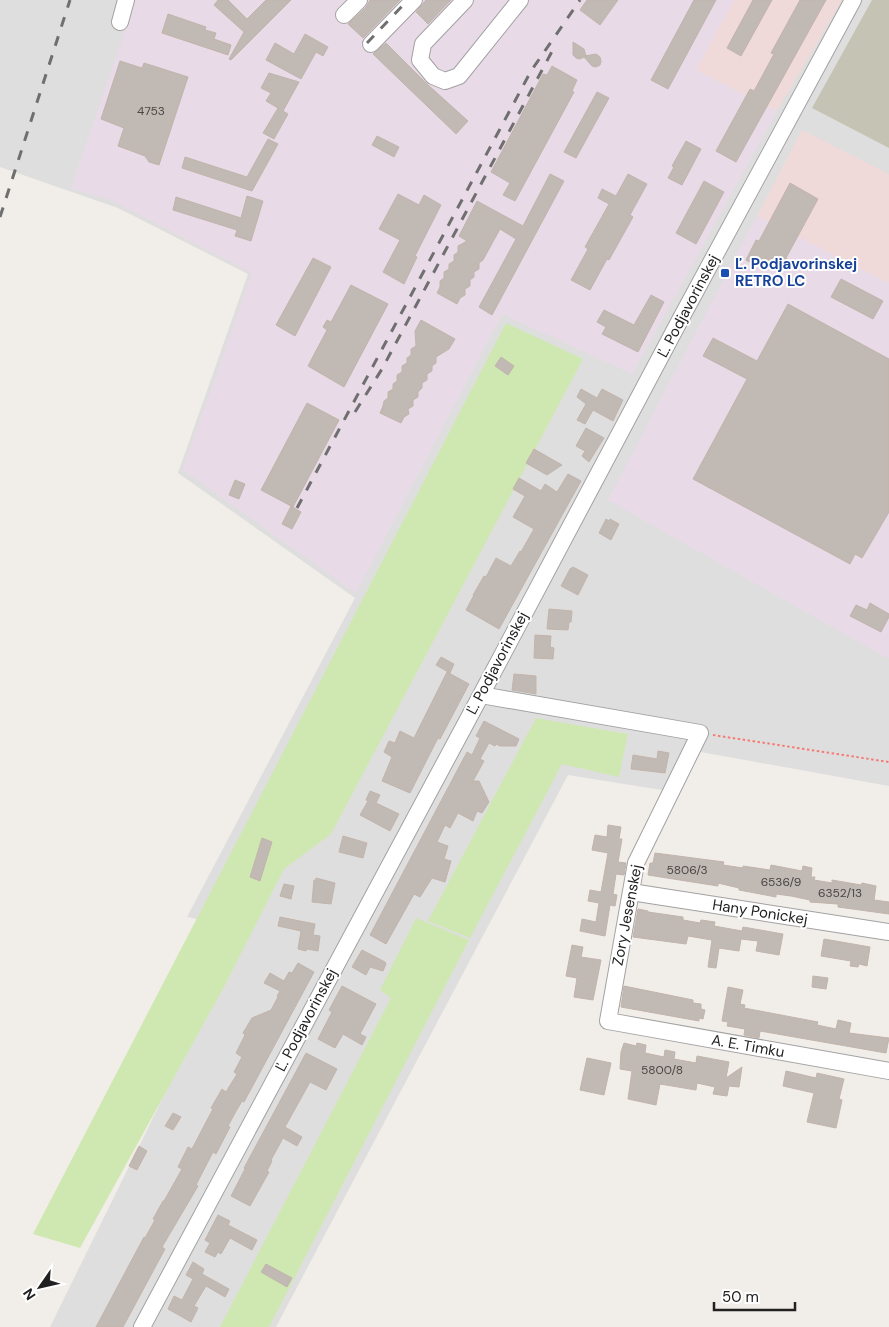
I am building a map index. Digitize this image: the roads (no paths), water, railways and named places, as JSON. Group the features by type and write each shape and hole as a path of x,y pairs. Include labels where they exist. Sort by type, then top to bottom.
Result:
{"street":[{"path":"120,22 126,0"},
{"path":"344,16 359,0"},
{"path":"371,44 414,0"},
{"path":"466,0 423,44 420,60 433,76 445,81 459,76 520,0"},
{"name":"Ľ. Podjavorinskej","path":"142,1327 853,0"},
{"name":"Zory Jesenskej","path":"481,694 700,733 636,863 608,1021"},
{"name":"Hany Ponickej","path":"631,892 889,932"},
{"name":"A. E. Timku","path":"608,1021 889,1071"}],"railway":[{"path":"0,217 70,0"},
{"path":"367,43 408,0"},
{"path":"297,508 531,71 580,0"},
{"path":"355,412 382,369 556,44"}],"place":[{"name":"Ľ. Podjavorinskej RETRO LC","path":"725,273"}]}
